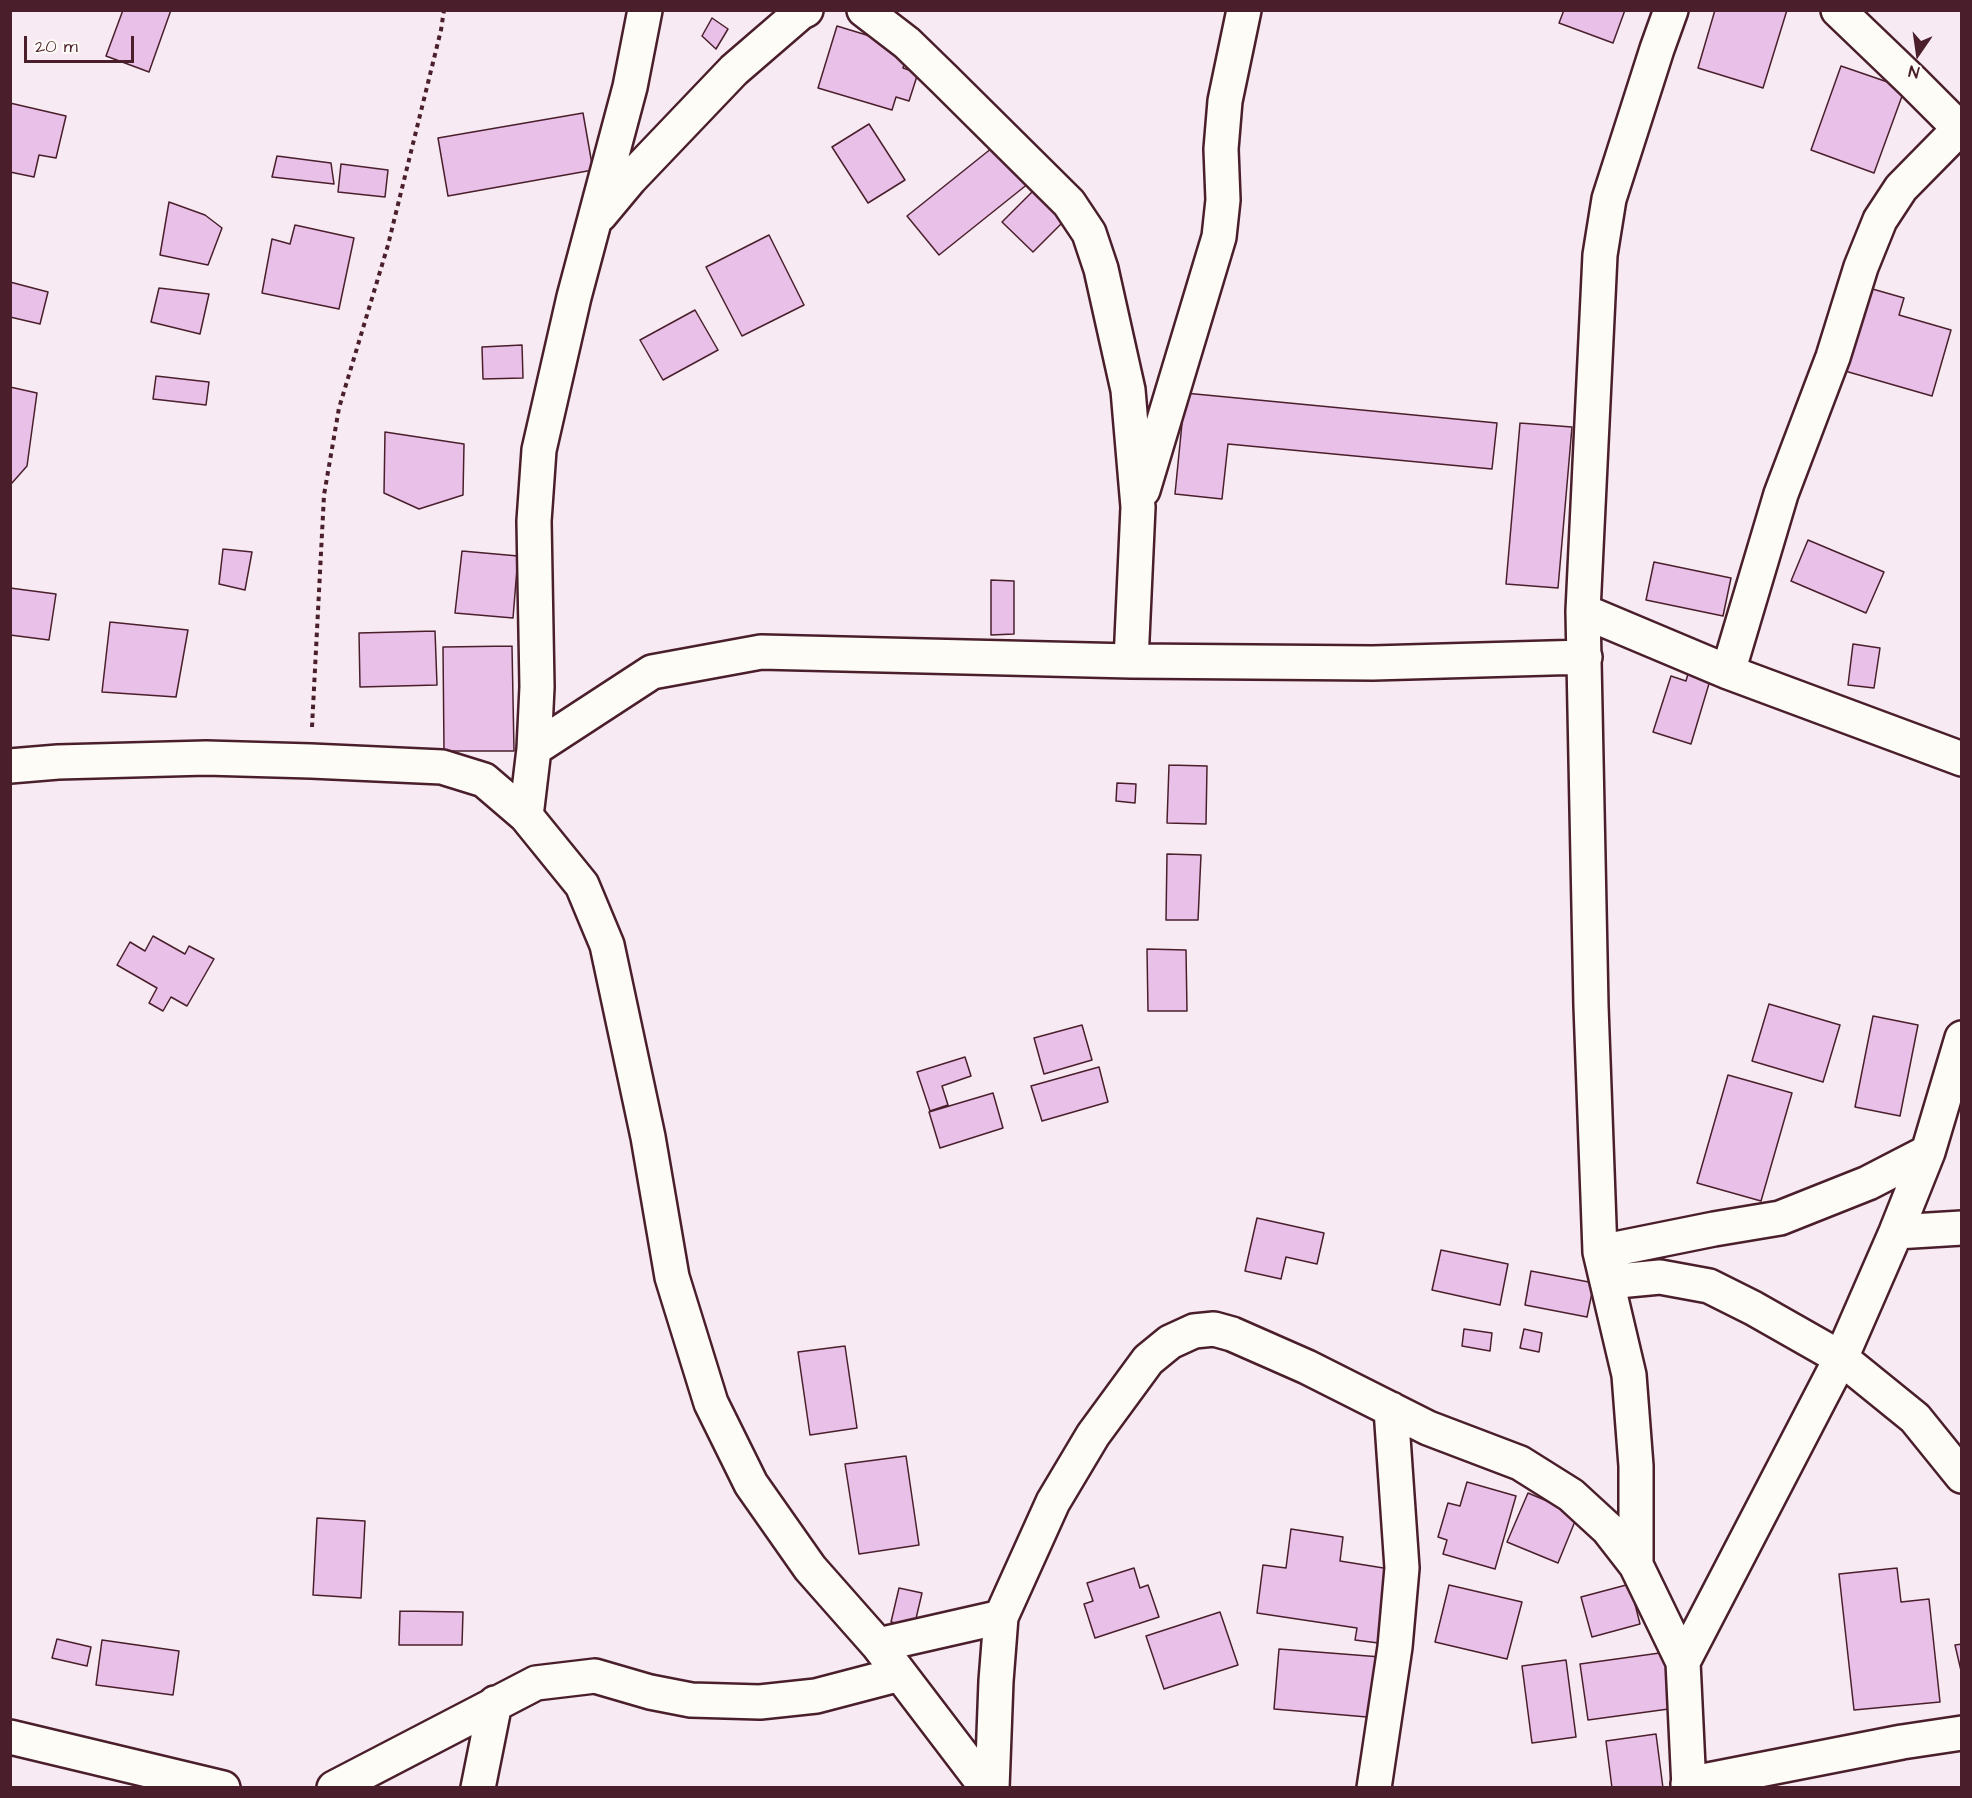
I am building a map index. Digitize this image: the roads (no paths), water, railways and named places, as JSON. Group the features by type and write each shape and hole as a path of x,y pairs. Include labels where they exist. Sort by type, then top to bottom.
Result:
{"street":[{"path":"526,816 534,749 537,687 534,521 539,450 593,224 630,87 645,10"},
{"path":"593,224 630,179 734,70 806,10"},
{"path":"864,10 907,43 953,87 1069,203 1089,233 1101,269 1128,390 1138,507 1131,661"},
{"path":"1138,507 1219,237 1223,200 1221,149 1225,101 1244,10"},
{"path":"1636,1565 1636,1466 1629,1375 1604,1267 1591,995 1586,657 1583,611 1602,244 1609,199 1671,10"},
{"path":"1728,672 1781,494 1833,357 1861,267 1880,220 1901,188 1960,130 1838,10"},
{"path":"1583,611 1728,672 1962,759"},
{"path":"534,749 652,672 761,652 1131,661 1373,663 1586,657"},
{"path":"10,766 58,762 206,758 442,767 484,780 526,816 582,885 607,945 648,1137 672,1277 711,1403 751,1484 810,1568 878,1645 987,1788"},
{"path":"1683,1662 1840,1358 1896,1232 1928,1152 1962,1038"},
{"path":"1604,1267 1714,1229 1780,1218 1868,1183 1928,1152"},
{"path":"1896,1232 1962,1228"},
{"path":"1604,1267 1709,1286 1840,1358 1915,1418 1962,1476"},
{"path":"992,1788 1001,1617 1053,1502 1093,1435 1148,1360 1170,1342 1194,1331 1214,1329 1232,1334 1307,1366 1428,1428 1520,1463 1571,1495 1608,1529 1636,1565 1683,1662 1689,1786 1902,1742 1962,1733"},
{"path":"1374,1788 1395,1647 1402,1568 1391,1409"},
{"path":"878,1645 1001,1617"},
{"path":"334,1788 536,1683 595,1676 650,1692 691,1700 760,1702 816,1696 900,1674"},
{"path":"478,1788 495,1703"},
{"path":"10,1737 223,1788"}]}
